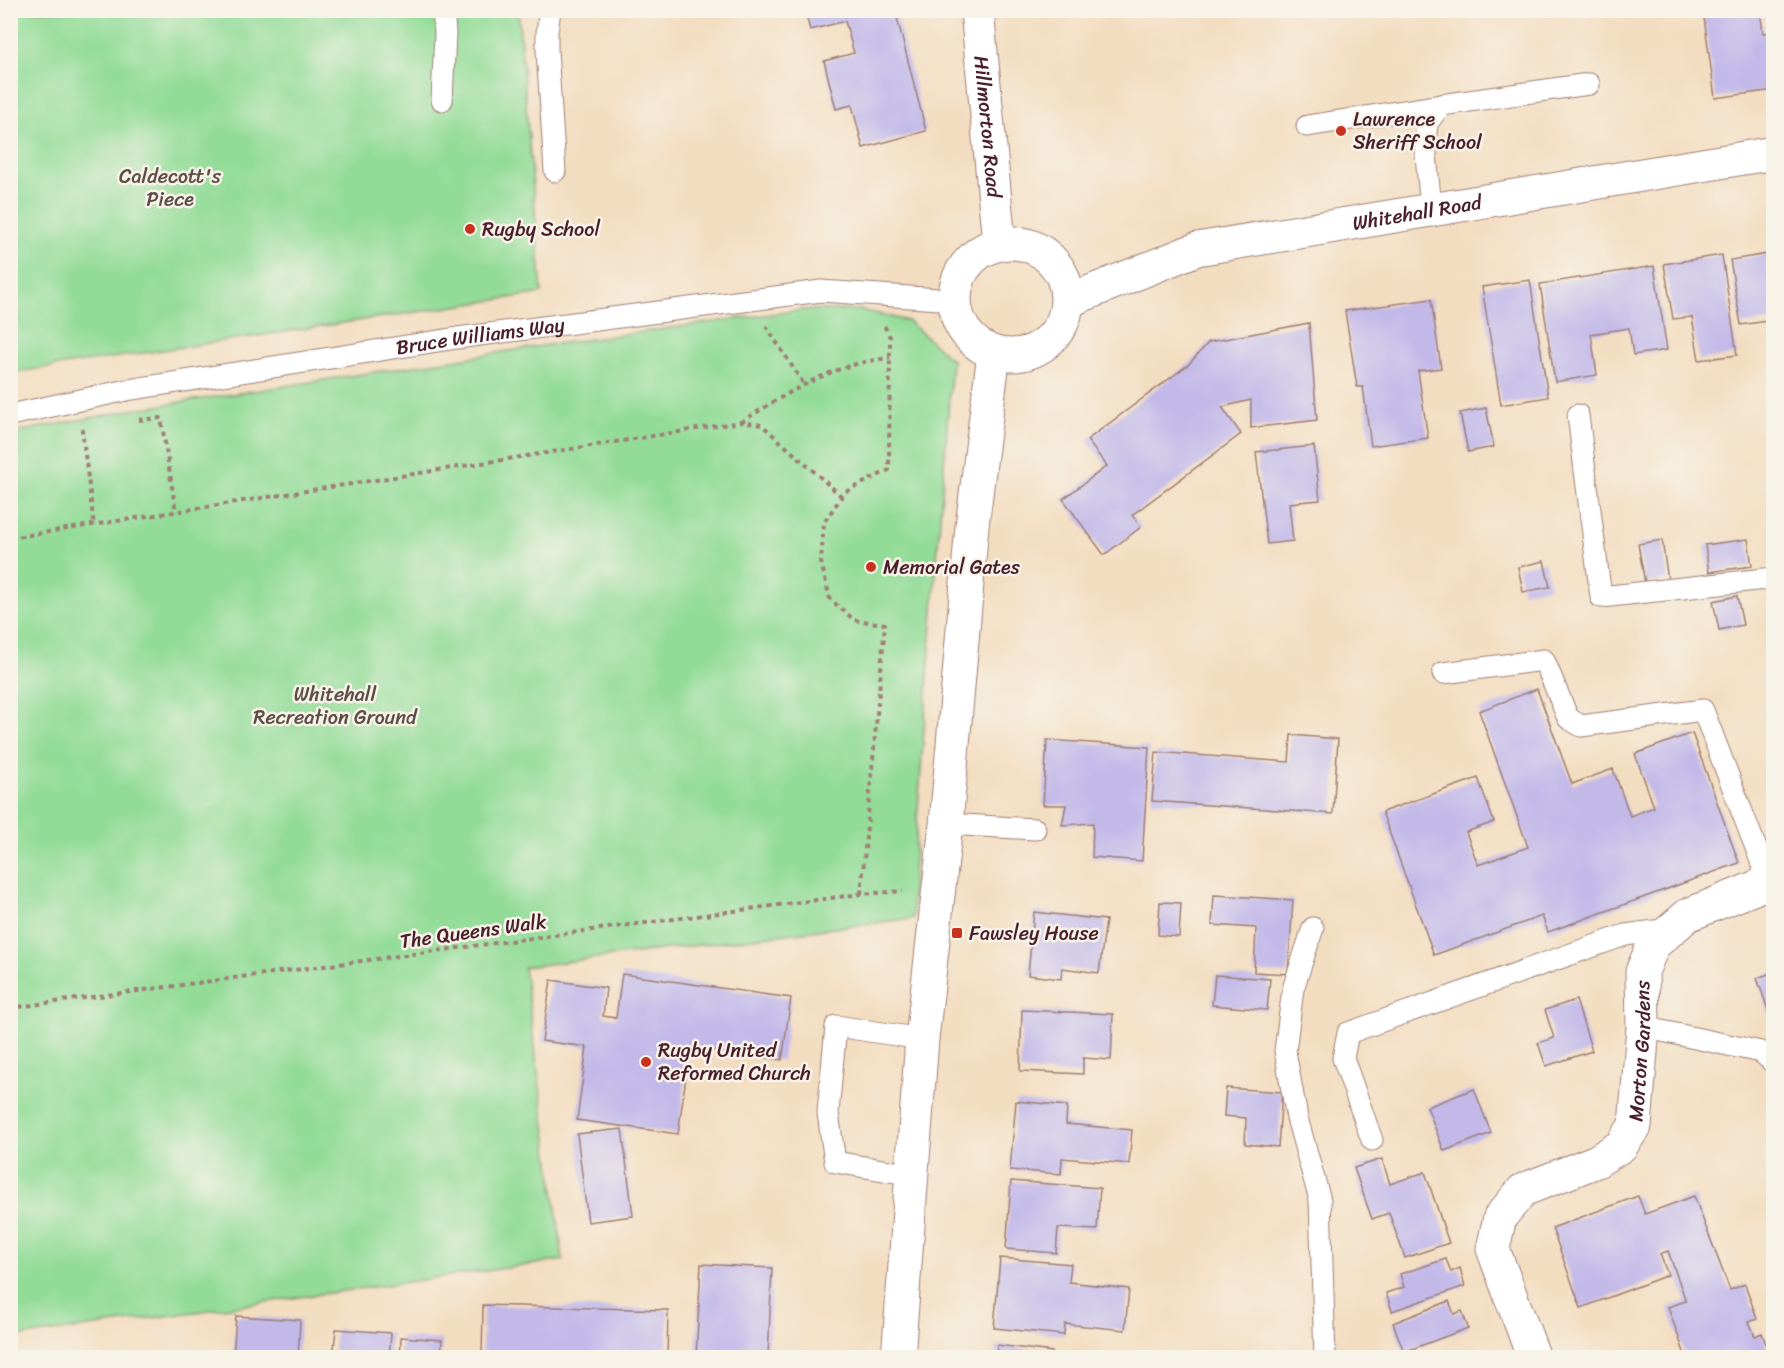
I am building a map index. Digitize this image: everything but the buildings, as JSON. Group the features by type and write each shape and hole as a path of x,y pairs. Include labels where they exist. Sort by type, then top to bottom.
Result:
{"main road":[{"name":"Hillmorton Road","path":"977,10 999,243"},
{"name":"Whitehall Road","path":"1068,301 1197,249 1773,153"},
{"path":"1016,242 1032,246 1047,255 1059,268 1066,284 1068,301 1064,318 1056,333 1043,345 1028,353 1011,355 994,353 983,348 966,333 956,312 954,300 956,285 967,264 984,249 999,243 1016,242"},
{"path":"898,1358 922,1039 940,888 972,526 994,353"},
{"name":"Morton Gardens","path":"1534,1358 1492,1249 1500,1217 1523,1190 1597,1161 1621,1146 1635,1126 1643,1027 1642,972 1653,945 1688,915 1771,881"}],"lane":[{"path":"442,100 443,10"},
{"path":"550,10 547,32 555,171"},
{"path":"1307,126 1589,84"},
{"path":"1431,210 1425,143 1427,123 1441,105"},
{"name":"Bruce Williams Way","path":"10,415 127,390 445,340 821,291 954,300"},
{"path":"1578,416 1601,597 1773,578"},
{"path":"1443,673 1544,660 1568,718 1581,726 1703,710 1771,881"},
{"path":"946,825 1035,829"},
{"path":"1314,928 1293,990 1285,1052 1297,1118 1320,1200 1325,1358"},
{"path":"1372,1140 1343,1058 1348,1033 1625,935 1671,929"},
{"path":"913,1175 835,1161 828,1113 837,1026 922,1039"},
{"path":"1643,1027 1761,1052 1773,1063"}],"path":[{"path":"861,894 885,624 854,620 830,599 821,562 824,522 842,496 845,492 888,470 890,337 867,294"},
{"path":"756,300 759,316 803,383"},
{"path":"741,422 803,383 867,360 890,358"},
{"path":"132,420 161,418 176,512"},
{"path":"10,538 741,422 762,425 842,496"},
{"path":"92,428 82,430 94,526"},
{"name":"The Queens Walk","path":"10,1008 861,894 940,888"}],"green space":[{"name":"Caldecott's Piece","path":"11,11 518,11 542,293 11,373"},
{"name":"Whitehall Recreation Ground","path":"801,310 861,310 908,321 952,360 912,887 913,918 524,967 563,1260 11,1338 11,433 137,409 548,345"}],"place":[{"name":"Lawrence Sheriff School","path":"1341,131"},
{"name":"Rugby School","path":"470,229"},
{"name":"Memorial Gates","path":"871,567"},
{"name":"Fawsley House","path":"957,933"},
{"name":"Rugby United Reformed Church","path":"646,1062"}]}
